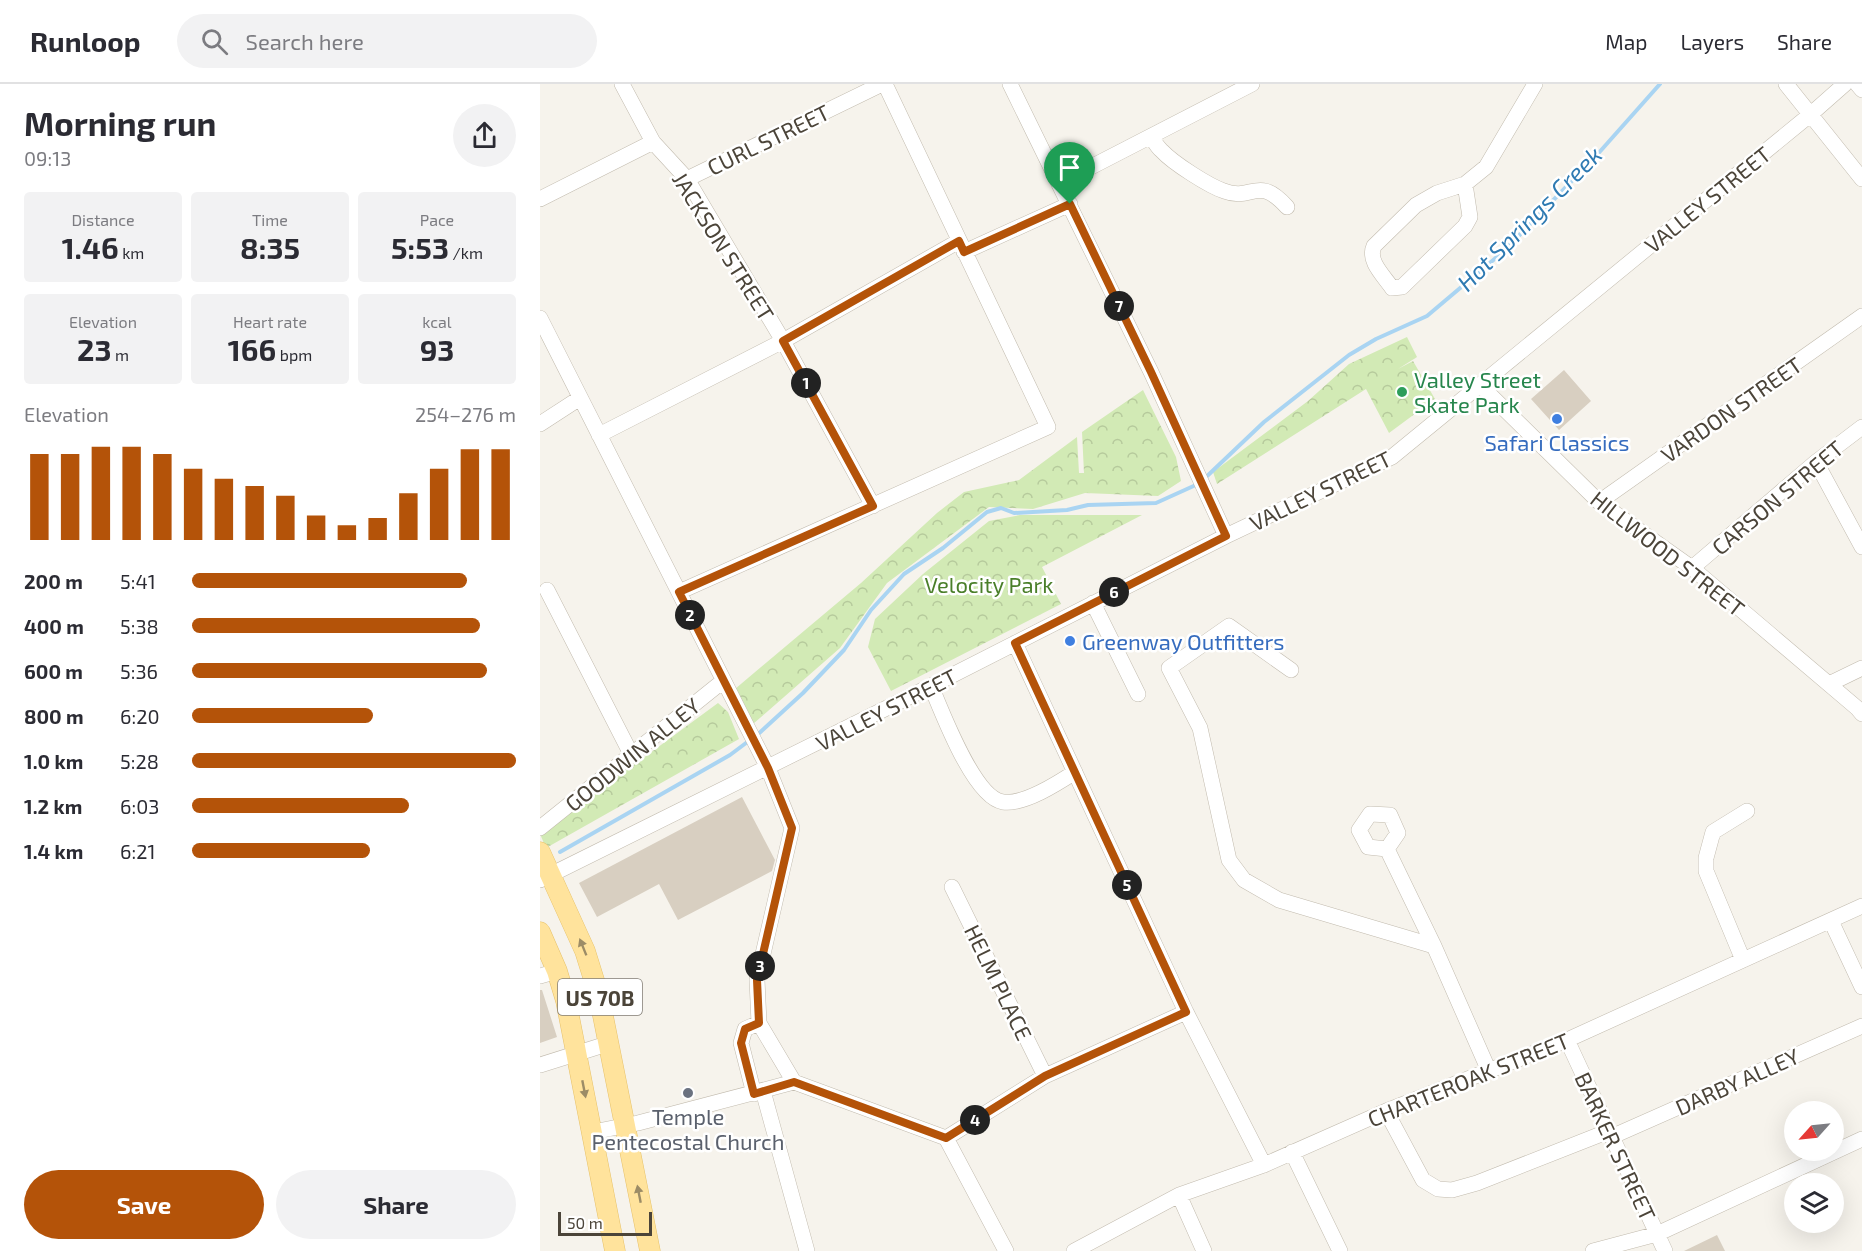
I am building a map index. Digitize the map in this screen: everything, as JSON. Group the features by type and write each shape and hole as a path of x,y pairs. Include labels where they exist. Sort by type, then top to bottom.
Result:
{"main road":[{"name":"US 70B","path":"540,852 545,878 585,951 599,996 627,1126 646,1250"},
{"name":"US 70B","path":"540,932 548,973 566,1001 615,1251"}],"street":[{"name":"JACKSON STREET","path":"622,84 653,142 687,179 783,341 873,506"},
{"path":"679,592 1048,427 883,84"},
{"name":"CURL STREET","path":"687,179 883,84"},
{"path":"1010,84 1151,372 1226,536"},
{"path":"1060,183 1252,84"},
{"path":"1465,184 1470,218 1465,226 1402,288 1392,288 1372,259 1371,251 1374,246 1416,205 1437,193 1465,184 1486,167 1534,84"},
{"path":"1786,84 1862,179"},
{"name":"VALLEY STREET","path":"545,878 931,687 1226,536 1392,457 1845,84"},
{"path":"1857,84 1862,90"},
{"path":"1151,136 1161,151 1225,192 1241,193 1259,190 1270,192 1287,207"},
{"path":"540,199 653,142"},
{"path":"599,435 962,246 1070,204"},
{"name":"VARDON STREET","path":"1599,502 1862,316"},
{"path":"541,320 768,768 792,828 757,980 759,1023 794,1082"},
{"name":"HILLWOOD STREET","path":"1480,385 1599,502 1692,568 1862,714"},
{"path":"540,424 580,398"},
{"name":"CARSON STREET","path":"1692,568 1816,462 1862,427"},
{"path":"1816,462 1862,547"},
{"path":"547,590 631,754"},
{"path":"1093,603 1137,694"},
{"path":"1291,670 1229,626 1169,668 1200,728 1229,860 1244,880 1279,900 1434,946"},
{"path":"1015,643 1186,1012 1264,1165"},
{"path":"1829,684 1862,668"},
{"name":"GOODWIN ALLEY","path":"540,828 723,681"},
{"path":"931,687 965,763 989,796 1002,802 1028,797 1047,790 1075,772"},
{"path":"1743,960 1709,882 1705,865 1713,832 1747,811"},
{"path":"1387,849 1434,946 1489,1071"},
{"name":"HELM PLACE","path":"952,887 1045,1076"},
{"name":"CHARTEROAK STREET","path":"1074,1251 1179,1195 1264,1165 1386,1111 1567,1040 1862,906"},
{"path":"1831,921 1862,987"},
{"path":"946,1138 1045,1076 1186,1012"},
{"path":"759,1023 745,1029 741,1043 759,1093 807,1251"},
{"name":"DARBY ALLEY","path":"1386,1111 1424,1180 1438,1189 1452,1190 1610,1134 1862,1026"},
{"name":"BARKER STREET","path":"1567,1040 1665,1251"},
{"path":"540,1065 610,1044"},
{"path":"593,1132 627,1126 794,1082 946,1138 1006,1251"},
{"path":"1593,1251 1657,1234 1862,1139"},
{"path":"1292,1152 1340,1251"},
{"path":"1179,1195 1204,1251"}],"green space":[{"path":"1407,337 1417,357 1398,369 1413,361 1435,399 1389,433 1366,389 1217,484 1213,472 1308,401 1349,364"},
{"path":"1143,390 1176,457 1181,481 1158,496 1085,493 1033,509 989,507 887,583 840,648 753,724 735,689 861,583 937,513 964,492 1019,480 1077,437 1079,473 1084,473 1082,432"},
{"name":"Velocity Park","path":"1020,515 1142,515 1042,567 1061,604 891,691 868,647 875,619 923,574 989,521"},
{"path":"718,703 728,712 739,739 546,848 540,834"}],"building":[{"path":"1564,370 1591,401 1559,430 1531,399"},
{"path":"742,797 775,860 772,871 678,920 659,884 597,917 579,883"},
{"path":"540,990 542,990 557,1037 540,1043"},
{"path":"1717,1235 1725,1251 1684,1251"}],"waterway":[{"name":"Hot Springs Creek","path":"1204,479 1264,422 1349,355 1376,339 1427,316 1504,251 1596,156 1660,84"},
{"name":"Hot Springs Creek","path":"756,736 803,693 844,650 871,610 904,574 943,548 987,512 1001,508 1014,513 1067,510 1088,505 1156,503 1198,484"},
{"name":"Hot Springs Creek","path":"560,852 730,755 750,740"}],"place":[{"name":"Valley Street Skate Park","path":"1402,392"},
{"name":"Safari Classics","path":"1557,419"},
{"name":"Greenway Outfitters","path":"1070,641"},
{"name":"Temple Pentecostal Church","path":"688,1093"}],"route":[{"path":"1070,204 1151,372 1226,536 1015,643 1186,1012 1045,1076 946,1138 794,1082 754,1094 741,1043 742,1035 745,1029 759,1023 757,980 792,828 768,768 679,592 873,506 783,341 959,241 964,252 1070,204"}]}
